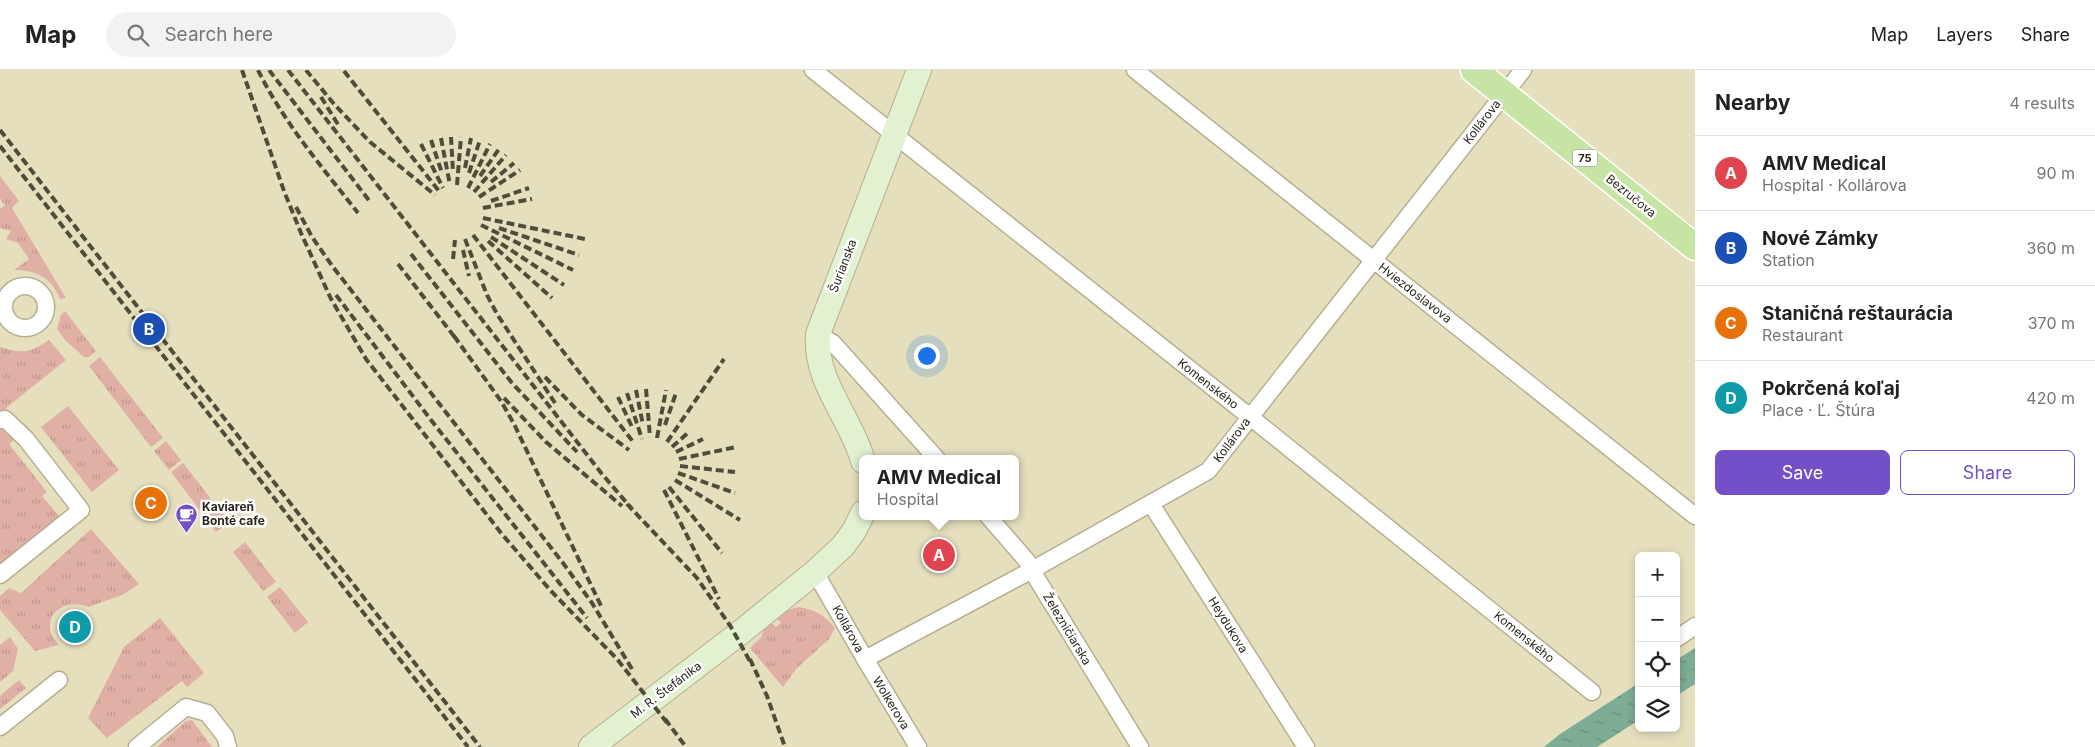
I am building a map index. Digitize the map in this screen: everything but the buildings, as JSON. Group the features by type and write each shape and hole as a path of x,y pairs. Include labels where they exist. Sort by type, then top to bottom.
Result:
{"main road":[{"name":"Bezručova","path":"1474,70 1695,247"}],"street":[{"name":"Komenského","path":"813,70 1250,416 1592,692"},
{"name":"Šurianska","path":"860,455 821,370 817,350 818,334 893,133 919,70"},
{"name":"Hviezdoslavova","path":"1135,70 1695,516"},
{"name":"Kollárova","path":"815,572 865,659 1032,570 1208,471 1523,70"},
{"path":"818,334 833,342 933,455"},
{"path":"0,420 5,419 26,439 81,510 0,575"},
{"name":"Heydukova","path":"1151,504 1306,747"},
{"path":"815,572 843,546 860,520"},
{"name":"Železničiarska","path":"992,520 1028,561 1140,747"},
{"name":"M. R. Štefánika","path":"591,747 741,632 815,572"},
{"path":"1680,636 1695,626"},
{"name":"Wolkerova","path":"865,659 918,747"},
{"path":"0,727 58,680"},
{"path":"137,747 186,706 207,712 225,736 228,747"}],"green space":[{"path":"0,176 19,201 12,208 66,298 60,299 57,291 42,276 29,271 14,270 29,259 18,243 6,239 11,231 0,228 0,209 5,205 0,199"},
{"path":"65,311 96,351 89,357 84,357 65,340 57,329 61,315"},
{"path":"49,340 66,360 6,408 13,418 18,437 9,444 47,492 42,496 60,517 0,566 0,347 14,351 26,351 36,348"},
{"path":"100,357 163,438 151,447 89,366"},
{"path":"68,406 119,470 92,492 41,427"},
{"path":"166,441 181,460 169,470 154,451"},
{"path":"183,463 229,522 216,532 171,472"},
{"path":"91,529 139,584 122,595 88,607 76,604 58,610 53,614 50,630 59,645 35,651 0,610 0,596 9,588 21,593"},
{"path":"245,542 276,582 263,591 233,552"},
{"path":"280,587 308,622 295,633 267,597"},
{"path":"799,607 819,614 835,628 829,639 796,669 783,687 750,648 761,637 766,625 770,622 776,627 781,623 776,617 787,610"},
{"path":"160,618 204,673 187,687 182,681 107,738 88,718 124,647"},
{"path":"10,637 18,649 13,671 0,682 0,645"},
{"path":"19,680 26,688 0,709 0,696"},
{"path":"192,720 212,747 157,747 186,721"}],"water":[{"path":"1695,648 1695,684 1680,693 1680,687 1680,657"},
{"path":"1635,686 1635,723 1597,747 1544,747 1560,734"}],"railway":[{"path":"242,70 284,191 301,233 331,299 366,359 501,533 551,591 617,659 668,724"},
{"path":"258,70 280,108 317,162 358,213"},
{"path":"269,70 371,203"},
{"path":"288,70 602,474 632,509"},
{"path":"306,70 334,104 370,142 435,195"},
{"path":"344,71 439,191"},
{"path":"321,97 339,126"},
{"path":"0,130 480,747"},
{"path":"451,137 453,172"},
{"path":"457,185 461,137"},
{"path":"441,138 450,185"},
{"path":"465,168 471,138"},
{"path":"431,140 442,173"},
{"path":"469,173 480,140"},
{"path":"421,144 443,188"},
{"path":"468,188 490,144"},
{"path":"0,146 468,747"},
{"path":"480,176 499,149"},
{"path":"474,192 506,155"},
{"path":"491,182 514,163"},
{"path":"479,197 520,170"},
{"path":"491,201 529,188"},
{"path":"483,208 532,199"},
{"path":"296,207 312,237 333,267 563,563 592,603 632,669"},
{"path":"483,218 585,239"},
{"path":"481,225 573,270"},
{"path":"499,228 579,255"},
{"path":"473,235 634,443"},
{"path":"491,237 564,285"},
{"path":"465,239 487,295 497,314 555,403"},
{"path":"453,259 455,240"},
{"path":"488,241 552,298"},
{"path":"463,250 469,276"},
{"path":"411,254 512,383 577,452"},
{"path":"398,264 457,340"},
{"path":"336,295 431,420 587,618"},
{"path":"454,336 501,401 514,424 602,608"},
{"path":"667,442 724,359"},
{"path":"545,377 582,415 629,450"},
{"path":"646,389 650,437"},
{"path":"636,390 643,425"},
{"path":"657,438 666,390"},
{"path":"627,393 642,439"},
{"path":"665,425 676,393"},
{"path":"618,397 632,427"},
{"path":"504,398 546,442 622,506"},
{"path":"672,447 690,431"},
{"path":"676,452 703,439"},
{"path":"679,459 736,447"},
{"path":"680,466 735,472"},
{"path":"678,473 735,493"},
{"path":"675,480 740,520"},
{"path":"669,487 722,553"},
{"path":"664,490 719,599"},
{"path":"627,504 697,578 731,627 752,665"},
{"path":"750,659 767,696 785,747"},
{"path":"665,719 686,747"}],"place":[{"name":"Nové Zámky","path":"149,329"},
{"name":"Staničná reštaurácia","path":"151,503"},
{"name":"Kaviareň Bonté cafe","path":"186,533"},
{"name":"AMV Medical","path":"939,555"},
{"name":"Pokrčená koľaj","path":"75,627"}]}
